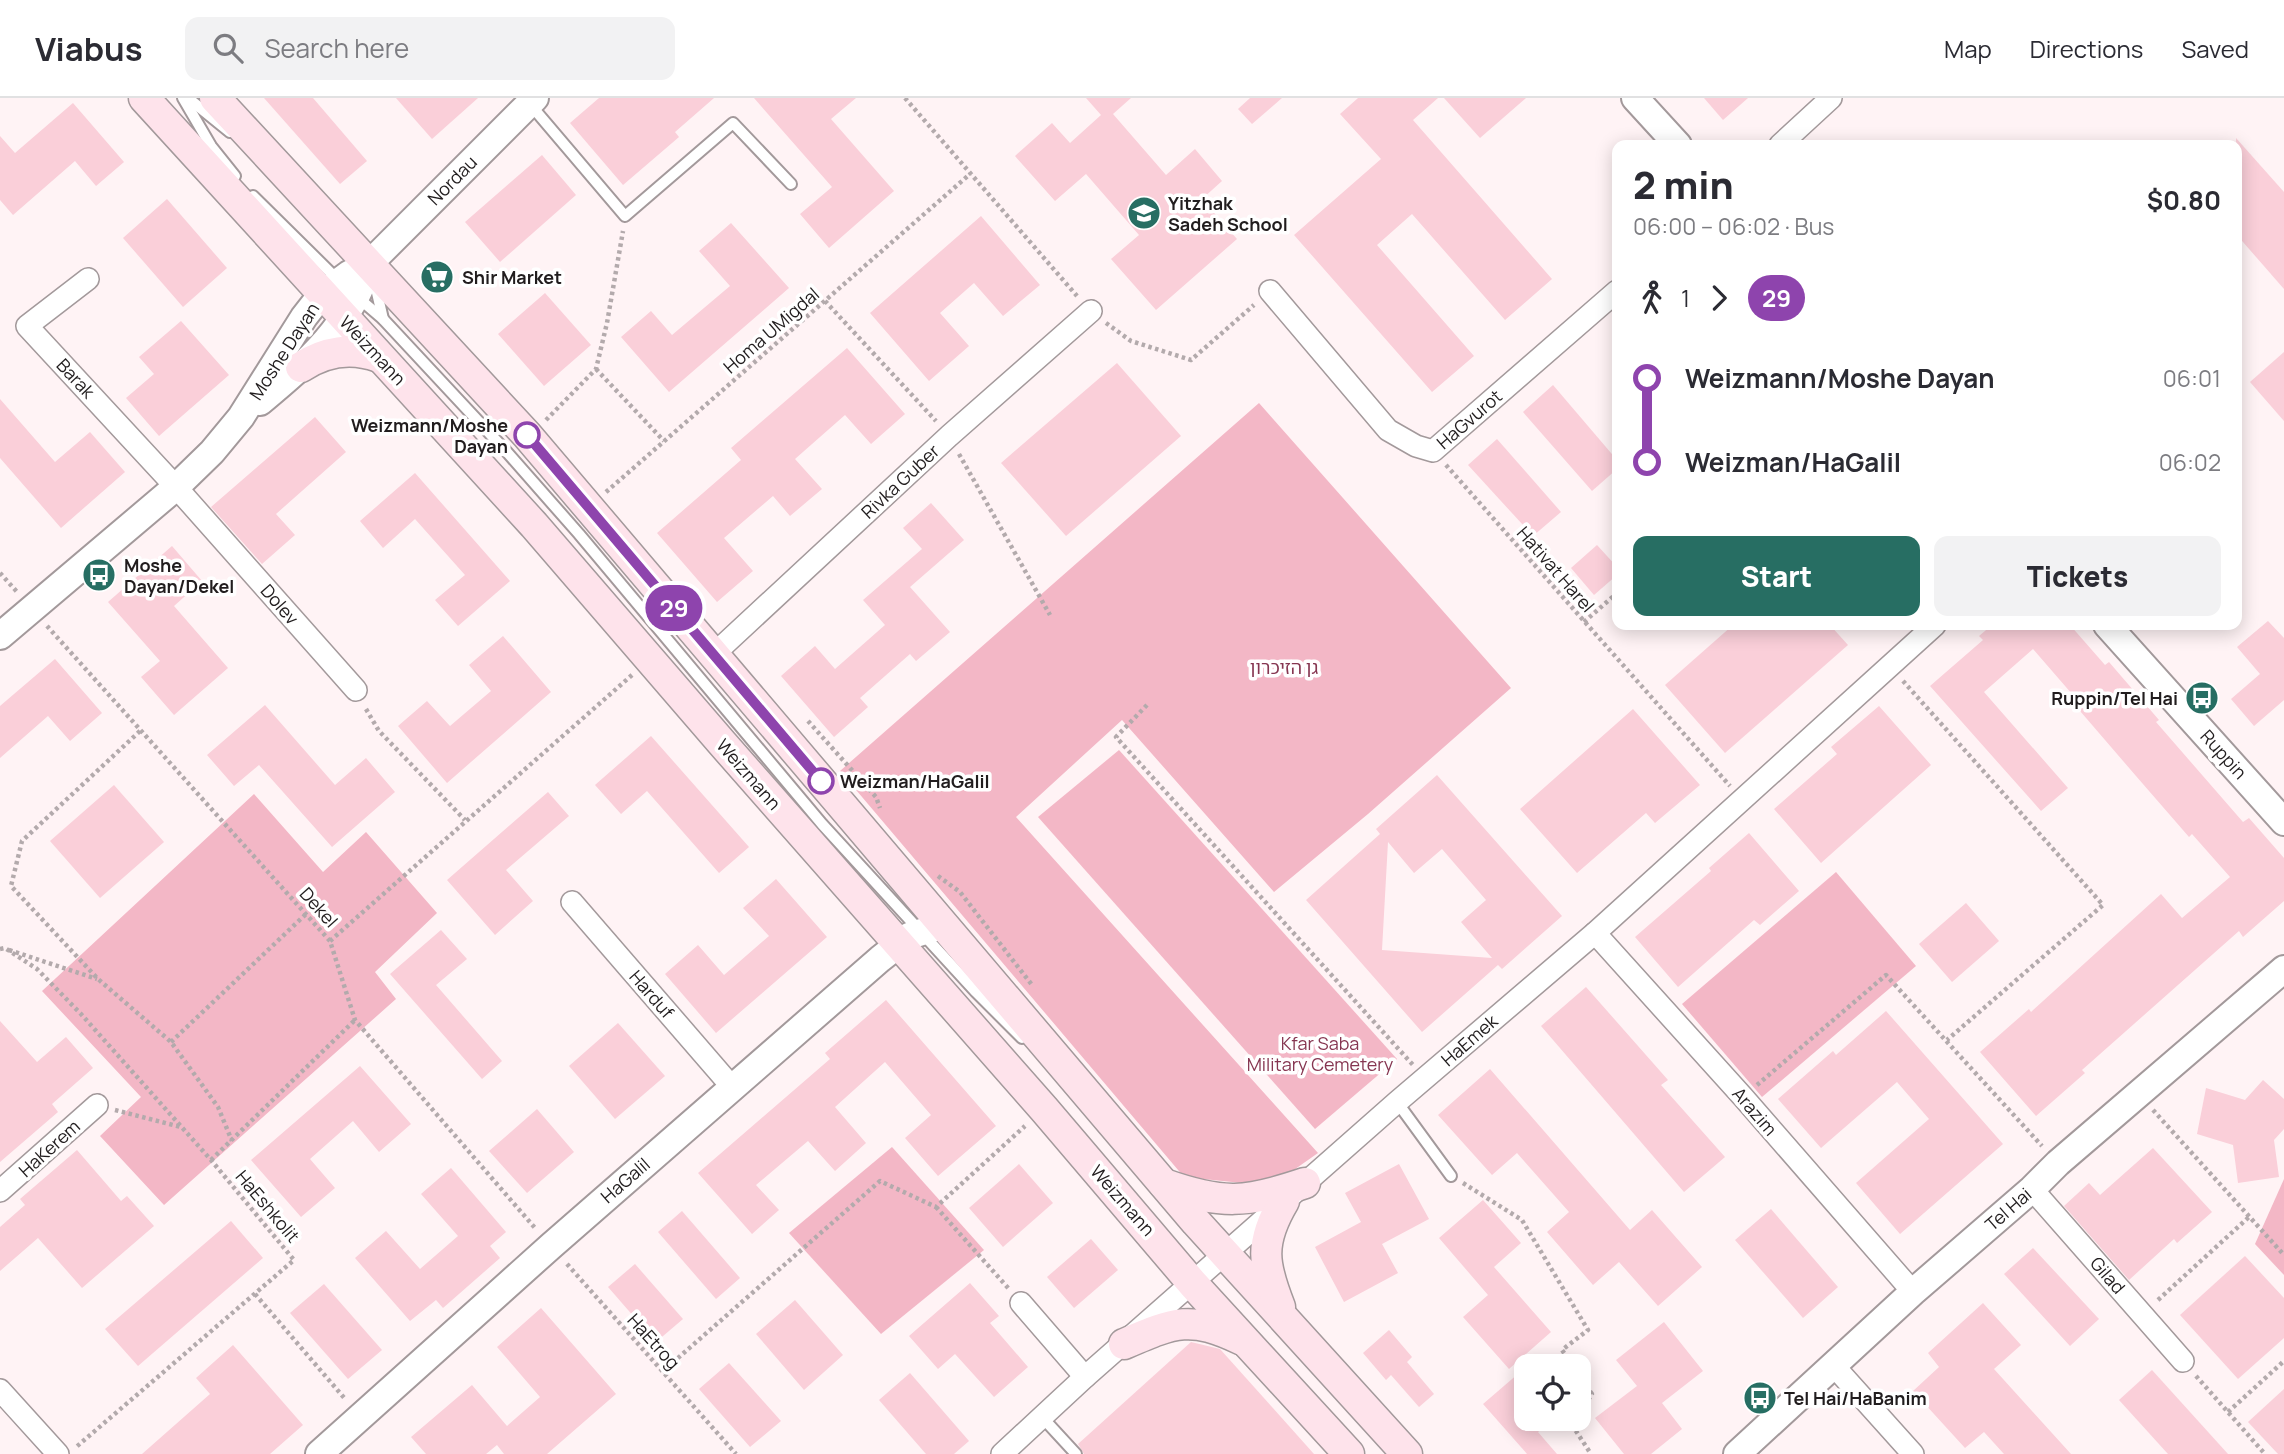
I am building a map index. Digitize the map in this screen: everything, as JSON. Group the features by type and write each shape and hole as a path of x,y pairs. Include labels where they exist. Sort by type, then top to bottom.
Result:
{"main road":[{"name":"Weizmann","path":"144,98 340,298 379,357 498,485 650,659 921,933 1084,1089 1225,1255 1407,1454"},
{"name":"Weizmann","path":"215,98 370,263 590,507 713,655 921,933 1044,1109 1193,1284 1349,1454"},
{"path":"300,367 325,354 340,352 360,351 379,357"},
{"path":"1164,1184 1215,1199 1242,1200 1295,1192"},
{"path":"1284,1318 1271,1285 1266,1261 1267,1236 1272,1222 1295,1192"},
{"path":"1124,1344 1169,1326 1200,1324 1251,1345"}],"street":[{"path":"1636,98 1674,140"},
{"path":"1785,140 1831,98"},
{"name":"Nordau","path":"370,263 529,100"},
{"name":"Moshe Dayan","path":"241,417 300,367 340,298 370,263"},
{"name":"Barak","path":"88,279 27,326 176,487"},
{"name":"HaGvurot","path":"1270,291 1388,430 1416,446 1433,451 1612,295"},
{"name":"Moshe Dayan","path":"0,636 176,487 212,452 241,417 304,317 340,298"},
{"name":"Rivka Guber","path":"713,655 949,436 1091,311"},
{"name":"Dolev","path":"176,487 356,690"},
{"name":"HaEmek","path":"1002,1454 1085,1377 1397,1102 1595,933 1930,630"},
{"name":"Ruppin","path":"2111,630 2284,822"},
{"name":"Harduf","path":"572,902 732,1087"},
{"name":"HaGalil","path":"319,1454 732,1087 921,933"},
{"name":"Arazim","path":"1595,933 1913,1292"},
{"name":"Tel Hai","path":"1737,1454 2058,1163 2284,969"},
{"name":"HaKerem","path":"0,1191 97,1105"},
{"name":"Gilad","path":"2032,1189 2183,1361"},
{"path":"1021,1303 1085,1377"},
{"path":"1834,1366 1913,1454"},
{"path":"0,1390 58,1454"}],"lane":[{"path":"186,98 211,146 340,298 383,318 579,534 822,824 921,933"},
{"path":"186,98 234,135 266,152"},
{"path":"529,100 625,216 733,123 792,184"},
{"path":"370,263 383,318"},
{"path":"822,824 862,890 921,933"},
{"path":"1397,1102 1451,1176"},
{"path":"1042,1417 1076,1454"}],"path":[{"path":"905,98 1091,311 1131,341 1191,360 1270,291"},
{"name":"Homa UMigdal","path":"590,507 970,174"},
{"path":"527,435 596,369 607,323 625,216"},
{"path":"825,301 949,436 1050,615"},
{"path":"596,369 664,441"},
{"name":"Hativat Harel","path":"1433,451 1742,800"},
{"path":"1584,622 1612,597"},
{"name":"Dekel","path":"31,608 330,941 355,1020 551,1246"},
{"path":"330,941 650,659"},
{"path":"1890,666 2103,905 1947,1040"},
{"path":"356,690 379,730 465,820"},
{"path":"1147,705 1116,737 1425,1078"},
{"path":"139,731 22,841 11,886 98,979 172,1042 219,1107 232,1140"},
{"path":"172,1042 306,914"},
{"path":"2,949 29,954 98,979"},
{"path":"2,949 37,969 211,1160 355,1020"},
{"path":"1743,1097 1886,975 2058,1163"},
{"path":"2138,1094 2284,1255"},
{"path":"97,1105 182,1128"},
{"path":"936,1207 1044,1109"},
{"name":"HaEshkolit","path":"68,1454 295,1260 211,1160"},
{"path":"1451,1176 1522,1220 1588,1330 1562,1350 1565,1354"},
{"path":"662,1372 880,1181 936,1207 1021,1303"},
{"path":"2142,1314 2249,1217"},
{"name":"HaEtrog","path":"551,1246 736,1454"},
{"path":"256,1294 360,1417"},
{"path":"2183,1361 2265,1454"},
{"path":"2228,1412 2284,1361"},
{"path":"1576,1431 1591,1454"}],"green space":[{"name":"גן הזיכרון","path":"1259,403 1511,688 1368,814 1274,892 1122,720 1016,817 1318,1153 1271,1186 1184,1177 840,771"},
{"name":"Kfar Saba Military Cemetery","path":"1119,750 1397,1059 1315,1129 1038,817"},
{"path":"254,794 323,872 366,832 437,913 375,972 396,999 164,1205 100,1136 141,1097 42,991"},
{"path":"1836,872 1916,966 1762,1097 1682,1004"},
{"path":"892,1147 984,1250 881,1334 789,1233"},
{"path":"2284,1179 2284,1275 2255,1244"}],"building":[{"path":"264,98 313,98 367,161 340,184"},
{"path":"396,98 478,98 432,139"},
{"path":"599,98 714,98 675,132 679,137 623,185 570,123"},
{"path":"754,98 856,98 831,119 894,191 829,248 800,214 832,187"},
{"path":"1086,98 1131,98 1113,114 1166,175 1195,149 1222,181 1202,199 1237,239 1156,310 1111,259 1139,235 1086,174 1055,201 1015,156 1052,123 1070,143 1101,115"},
{"path":"1250,98 1282,98 1252,124 1238,109"},
{"path":"1358,98 1438,98 1413,120 1552,279 1505,320 1412,214 1377,245 1474,356 1432,392 1294,235 1381,159 1340,114"},
{"path":"1444,98 1526,98 1480,138"},
{"path":"1704,98 1748,98 1723,120"},
{"path":"73,103 124,162 96,186 75,161 13,215 0,200 0,136 15,153"},
{"path":"2242,145 2284,192 2284,289 2242,241"},
{"path":"542,155 576,195 500,262 465,222"},
{"path":"167,199 227,268 183,307 123,238"},
{"path":"981,216 1040,285 1003,316 974,283 940,313 969,346 929,381 870,313"},
{"path":"731,223 789,288 669,392 621,337 651,311 672,335 730,286 699,251"},
{"path":"545,293 591,345 544,386 498,334"},
{"path":"181,321 229,375 159,436 126,398 154,374 139,357"},
{"path":"847,348 905,414 871,444 845,415 795,459 822,489 790,516 773,496 724,538 753,571 717,602 657,533 741,460 731,448"},
{"path":"2284,352 2284,421 2250,382"},
{"path":"1117,363 1181,436 1066,536 1001,463"},
{"path":"1553,385 1612,454 1612,473 1592,491 1523,412"},
{"path":"0,399 55,462 90,432 125,472 61,528 0,458"},
{"path":"315,417 346,452 276,514 295,535 262,564 211,507"},
{"path":"1497,439 1561,512 1533,536 1468,465"},
{"path":"415,473 510,581 458,626 435,600 465,575 415,519 383,548 360,521"},
{"path":"931,503 964,540 910,587 950,632 916,661 910,654 860,698 868,707 834,737 781,676 815,646 835,669 885,625 863,600 922,549 903,528"},
{"path":"1597,545 1612,562 1612,579 1594,595 1571,568"},
{"path":"172,546 202,581 174,606 228,668 174,715 141,677 160,661 108,602"},
{"path":"2268,621 2284,638 2284,700 2254,726 2231,699 2260,674 2237,647"},
{"path":"1727,630 1834,630 1848,645 1725,753 1665,685"},
{"path":"1986,630 2074,630 2105,665 2109,662 2159,720 2156,722 2243,822 2249,818 2284,858 2284,901 2243,937 2239,931 2082,1070 2085,1073 2036,1116 1980,1052 2029,1009 2031,1012 2161,894 2182,918 2230,877 2192,834 2189,837 2136,776 2068,697 2072,694 2033,649 1984,692 2068,788 2041,811 1930,686 1983,640 1979,636"},
{"path":"503,636 551,692 447,783 398,726 427,701 450,726 491,691 469,665"},
{"path":"55,659 102,713 70,741 48,716 0,758 0,706"},
{"path":"265,705 335,785 366,758 395,792 332,847 259,765 234,786 207,755"},
{"path":"1879,706 1931,765 1821,863 1774,809 1837,754 1831,747"},
{"path":"1633,709 1700,785 1655,823 1646,813 1577,873 1520,809"},
{"path":"651,736 749,847 719,873 647,791 621,814 595,785"},
{"path":"1437,775 1562,916 1502,969 1498,965 1422,1032 1306,900 1380,834 1376,829","holes":["1388,842 1414,873 1442,849 1486,900 1461,922 1492,958 1382,950"]},
{"path":"114,785 164,842 100,898 50,841"},
{"path":"548,792 569,816 506,870 533,901 495,935 447,880"},
{"path":"1749,833 1799,891 1760,925 1754,920 1678,987 1635,937 1711,871 1709,868"},
{"path":"776,879 827,937 716,1033 665,974 698,945 724,975 769,936 743,908"},
{"path":"1966,903 1999,941 1952,982 1919,944"},
{"path":"441,930 467,959 436,985 502,1061 482,1079 390,974"},
{"path":"1586,987 1668,1080 1661,1085 1725,1157 1684,1192 1541,1026"},
{"path":"886,1000 996,1126 938,1176 905,1138 931,1115 885,1062 835,1107 866,1143 835,1171 808,1141 756,1185 779,1210 752,1234 698,1173 830,1059 825,1053"},
{"path":"1886,1011 2003,1144 1900,1234 1856,1183 1929,1119 1897,1082 1821,1148 1778,1099 1833,1051 1836,1055"},
{"path":"0,1021 37,1062 66,1037 93,1068 52,1104 58,1112 0,1162"},
{"path":"618,1023 665,1076 615,1119 569,1066"},
{"path":"360,1066 411,1124 379,1152 353,1121 310,1159 335,1188 301,1217 251,1160"},
{"path":"1490,1069 1630,1230 1652,1210 1702,1267 1658,1306 1619,1262 1593,1285 1547,1232 1569,1212 1517,1153 1492,1175 1438,1115"},
{"path":"2263,1080 2284,1099 2284,1129 2274,1140 2279,1177 2238,1183 2233,1145 2197,1134 2206,1088 2245,1100"},
{"path":"537,1109 574,1152 527,1193 489,1151"},
{"path":"2153,1148 2212,1212 2177,1243 2174,1239 2129,1280 2064,1206 2089,1183 2100,1195"},
{"path":"77,1150 121,1201 127,1196 154,1226 82,1288 38,1238 0,1271 0,1227 25,1205 20,1199"},
{"path":"1019,1164 1053,1203 1003,1247 969,1208"},
{"path":"1399,1164 1429,1219 1382,1244 1398,1273 1344,1302 1315,1247 1361,1222 1345,1193"},
{"path":"451,1168 506,1232 490,1246 500,1258 443,1308 436,1300 410,1321 355,1258 386,1231 420,1269 458,1236 421,1194"},
{"path":"1483,1200 1521,1243 1494,1267 1551,1332 1526,1354 1514,1354 1514,1365 1509,1369 1463,1317 1488,1295 1439,1238"},
{"path":"1771,1209 1838,1287 1803,1318 1735,1240"},
{"path":"682,1211 740,1278 716,1299 658,1232"},
{"path":"231,1221 263,1258 138,1366 105,1329"},
{"path":"1091,1239 1118,1270 1074,1308 1047,1277"},
{"path":"2033,1248 2099,1319 2070,1346 2004,1274"},
{"path":"2245,1256 2284,1298 2284,1338 2238,1379 2180,1315"},
{"path":"635,1264 683,1319 656,1342 608,1287"},
{"path":"970,1283 999,1316 990,1323 1028,1367 994,1397 955,1354 938,1369 909,1336"},
{"path":"324,1284 382,1350 348,1379 290,1313"},
{"path":"795,1300 843,1355 804,1390 756,1334"},
{"path":"1983,1303 2021,1345 1994,1369 2071,1454 2004,1454 1984,1432 1965,1448 1913,1391 1939,1367 1928,1353"},
{"path":"541,1308 616,1394 547,1454 504,1454 497,1445 486,1454 426,1454 411,1437 472,1385 507,1426 540,1397 497,1347"},
{"path":"1664,1322 1703,1371 1662,1403 1682,1429 1651,1454 1624,1454 1595,1418 1637,1386 1616,1360"},
{"path":"1389,1330 1412,1357 1407,1362 1434,1394 1419,1407 1391,1375 1386,1380 1363,1353"},
{"path":"1191,1342 1220,1349 1314,1454 1084,1454 1078,1444"},
{"path":"233,1345 303,1425 270,1454 142,1454 210,1394 196,1378"},
{"path":"729,1363 781,1421 750,1447 699,1389"},
{"path":"2152,1370 2228,1454 2168,1454 2119,1400"},
{"path":"910,1373 969,1441 954,1454 926,1454 879,1400"},
{"path":"1514,1377 1514,1431 1539,1431 1557,1454 1527,1454 1483,1404"},
{"path":"2284,1389 2284,1454 2278,1454 2248,1422"}],"bus line":[{"name":"29","path":"527,435 821,781"}],"place":[{"name":"Yitzhak Sadeh School","path":"1144,213"},
{"name":"Shir Market","path":"437,277"},
{"name":"Weizmann/Moshe Dayan","path":"527,435"},
{"name":"Moshe Dayan/Dekel","path":"99,575"},
{"name":"Ruppin/Tel Hai","path":"2202,698"},
{"name":"Weizman/HaGalil","path":"821,781"},
{"name":"Tel Hai/HaBanim","path":"1760,1398"}]}
